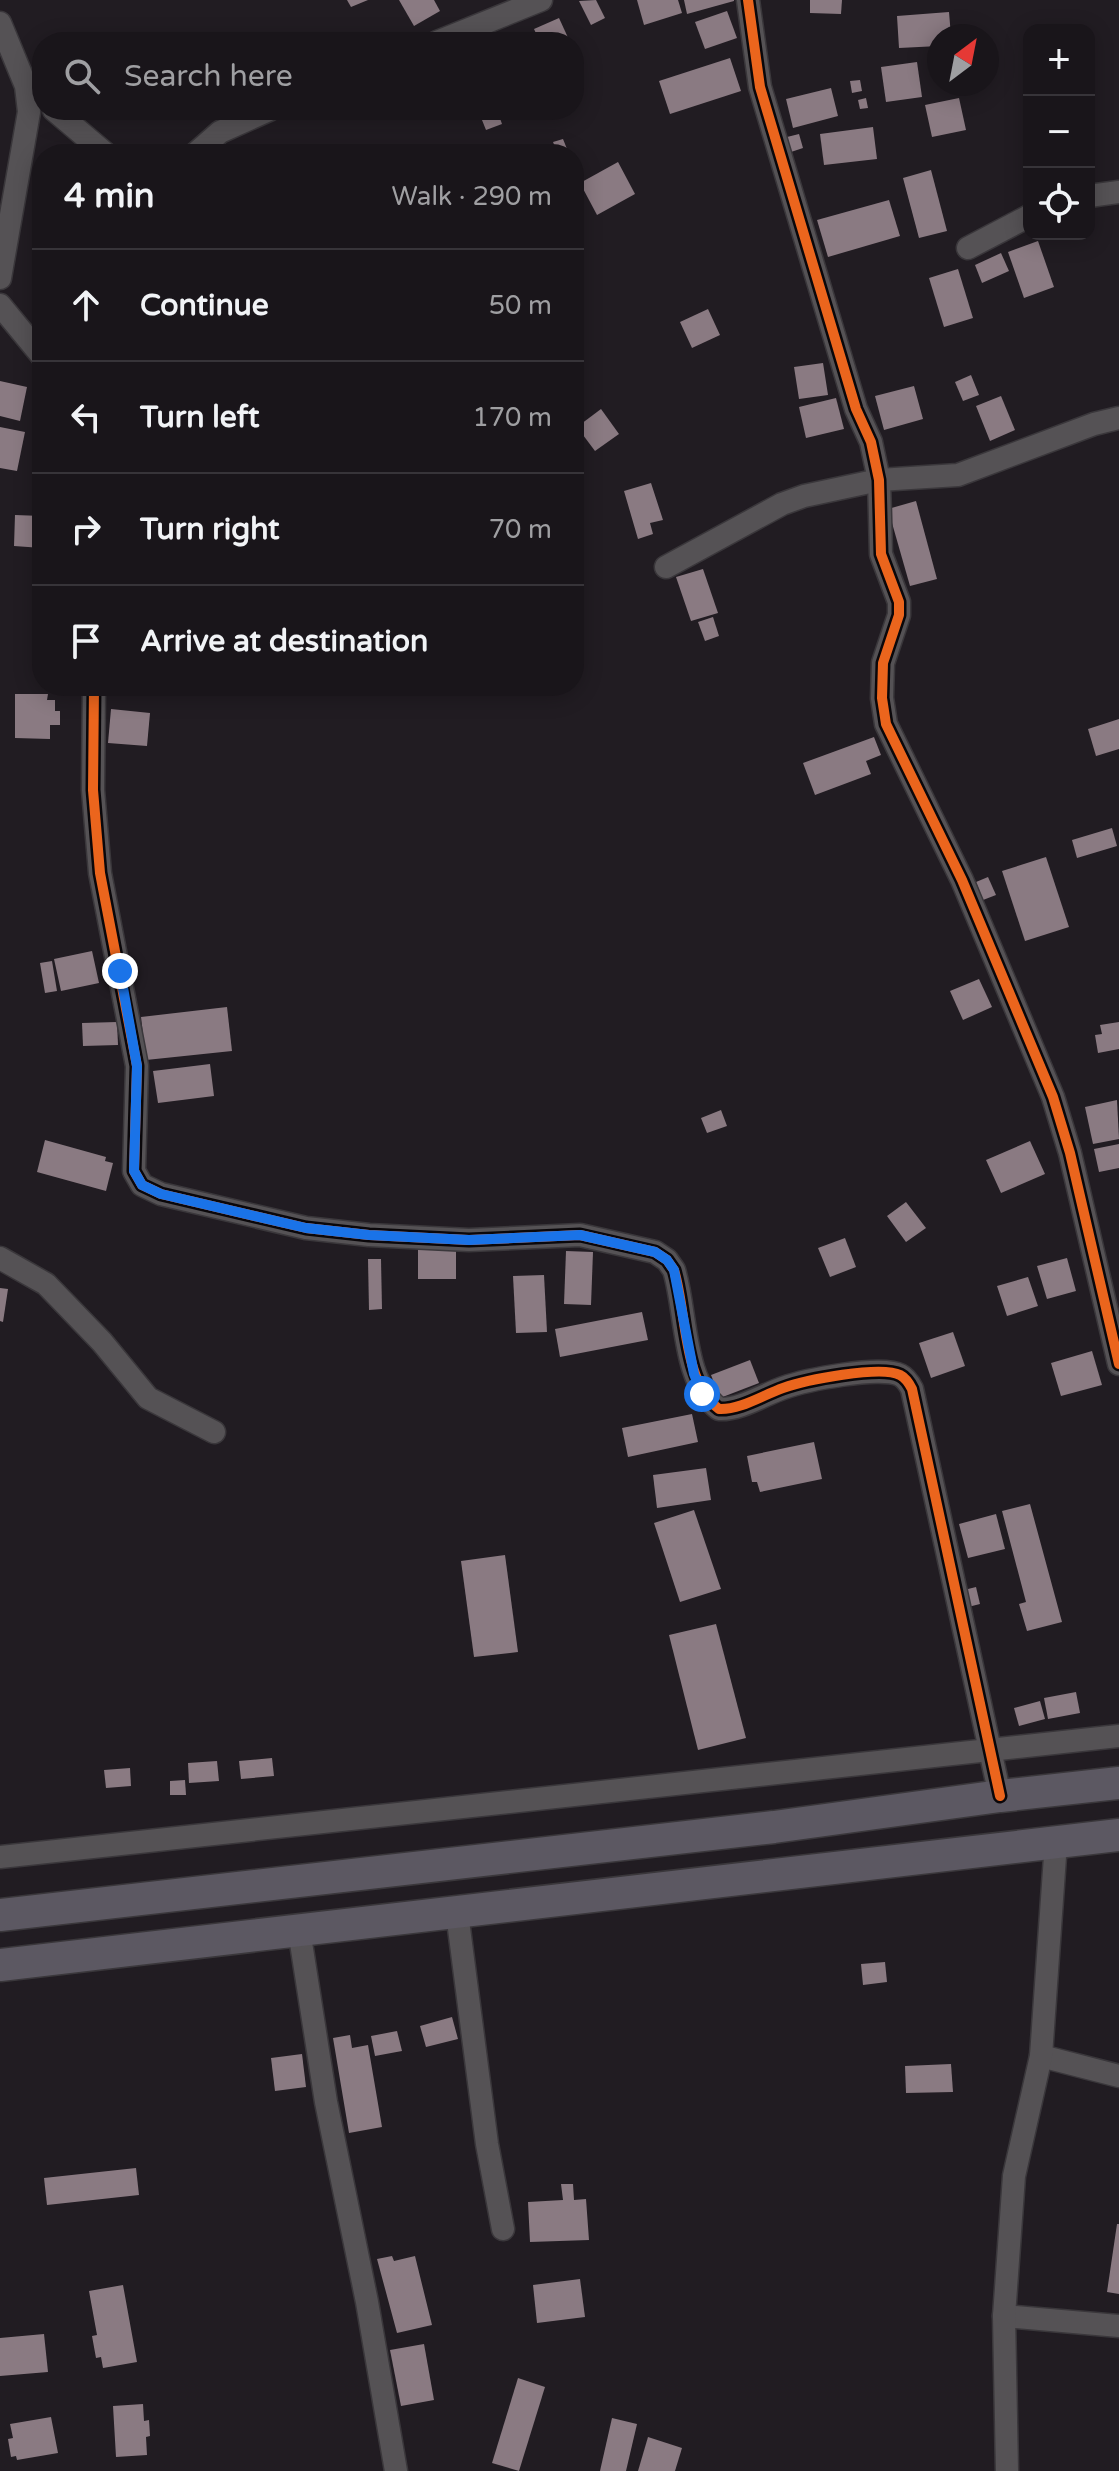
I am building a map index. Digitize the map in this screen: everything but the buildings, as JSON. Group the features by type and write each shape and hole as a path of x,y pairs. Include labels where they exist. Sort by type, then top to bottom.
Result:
{"highway":[{"path":"0,1915 774,1827 1119,1783"},
{"path":"0,1965 1119,1835"}],"street":[{"path":"462,32 541,0"},
{"path":"748,0 760,87 856,409 871,442 879,480 881,554 899,602 899,615 883,663 882,698 886,724 962,880 1053,1097 1070,1153 1119,1364"},
{"path":"0,23 32,89"},
{"path":"0,278 32,101"},
{"path":"66,120 94,144"},
{"path":"206,144 220,132 247,120"},
{"path":"1095,195 1119,192"},
{"path":"968,248 1023,219"},
{"path":"0,305 32,345"},
{"path":"666,567 782,504 804,496 879,480 958,475 1094,424 1119,418"},
{"path":"94,696 93,790 99,859 137,1066 134,1171 142,1185 161,1194 306,1228 469,1240 580,1235 655,1252 667,1260 674,1270 694,1374 702,1394 719,1409 787,1386 862,1372 903,1377 912,1389 1000,1796"},
{"path":"0,1258 46,1284 102,1342 148,1398 214,1432"},
{"path":"0,1857 1119,1736"},
{"path":"1007,2471 1004,2316 1014,2176 1041,2056 1056,1842"},
{"path":"457,1913 487,2144 503,2229"},
{"path":"299,1930 326,2102 367,2302 396,2471"},
{"path":"1041,2056 1119,2076"},
{"path":"1004,2316 1119,2326"}],"cycle path":[{"path":"748,0 760,87 856,409 871,442 879,480 881,554 899,602 899,615 883,663 882,698 886,724 962,880 1053,1097 1070,1153 1119,1364"},
{"path":"94,696 93,790 100,873 137,1066 134,1171 142,1185 161,1194 306,1228 469,1240 580,1235 655,1252 667,1260 674,1270 692,1364 707,1397 719,1409 751,1402 808,1381 877,1372 902,1376 912,1389 1000,1796"}],"route":[{"path":"120,971 137,1066 134,1171 142,1185 161,1194 306,1228 469,1240 580,1235 655,1252 667,1260 674,1270 694,1374 702,1394"}]}
